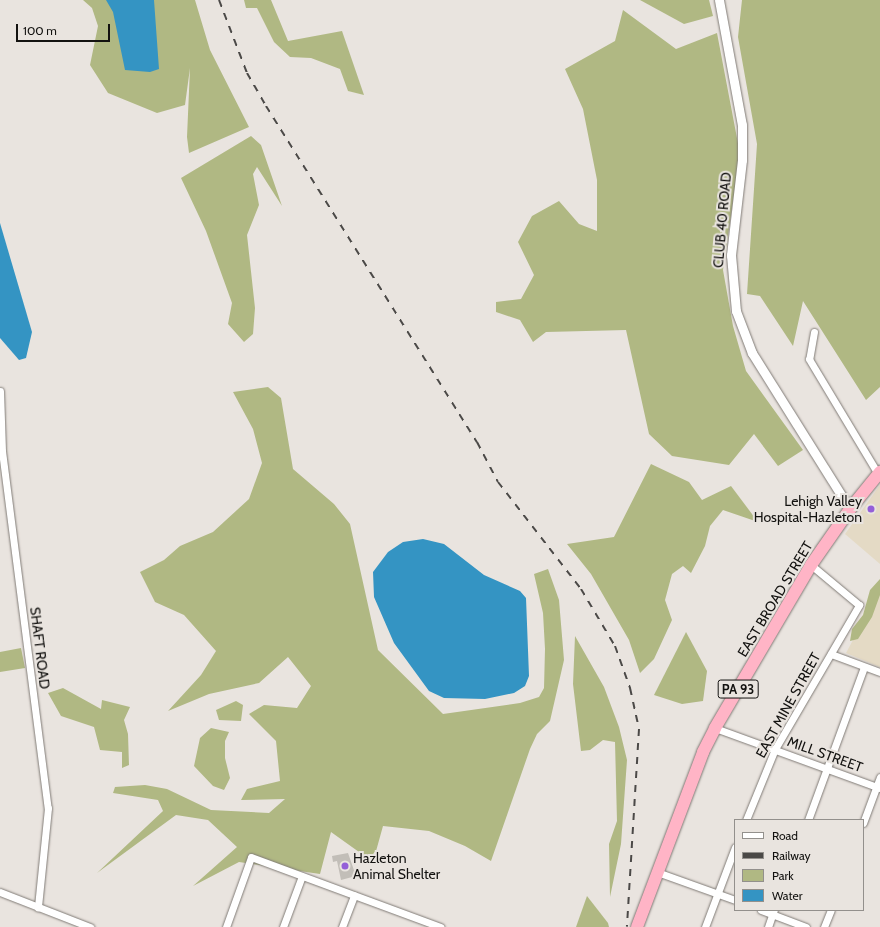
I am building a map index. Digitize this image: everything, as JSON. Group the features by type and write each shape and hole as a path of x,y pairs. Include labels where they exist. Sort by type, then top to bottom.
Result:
{"highway":[{"name":"EAST BROAD STREET","path":"637,927 703,752 715,728 811,565 850,509 879,473"}],"street":[{"name":"CLUB 40 ROAD","path":"719,0 742,125 742,160 731,255 736,311 752,354 850,509"},
{"path":"814,332 809,359 879,473"},
{"name":"SHAFT ROAD","path":"0,391 2,451 48,808 38,907"},
{"name":"EAST MINE STREET","path":"746,819 775,749 859,605 811,565"},
{"path":"831,654 880,672"},
{"path":"808,819 864,667"},
{"name":"MILL STREET","path":"715,728 878,788"},
{"path":"864,820 878,788 880,776"},
{"path":"705,927 716,893 734,849"},
{"path":"226,927 251,857 440,927"},
{"path":"658,872 734,900"},
{"path":"283,927 302,876"},
{"path":"0,892 90,927"},
{"path":"342,927 354,895"},
{"path":"824,927 831,911"},
{"path":"768,927 774,912 806,927"}],"shaded area":[{"name":"Lehigh Valley Hospital-Hazleton","path":"880,485 880,564 845,534"},
{"path":"880,590 880,667 846,653"}],"green space":[{"path":"83,0 195,0 210,50 249,127 189,153 187,137 190,68 185,105 157,113 108,93 90,65 98,26 92,8"},
{"path":"244,0 271,0 288,41 342,31 364,95 348,91 340,69 311,58 290,57 274,42 257,8 246,8"},
{"path":"640,0 709,0 713,16 684,24"},
{"path":"742,0 880,0 880,387 866,400 803,301 793,346 760,296 747,294 757,144 738,37"},
{"path":"623,10 676,49 717,33 740,154 723,270 733,326 746,371 803,450 778,466 754,434 729,465 672,456 649,434 626,330 546,332 533,342 520,320 496,312 496,302 521,299 534,275 518,242 532,216 559,201 579,224 597,231 597,180 583,109 565,69 615,41"},
{"path":"251,136 261,145 282,206 257,167 253,174 259,205 247,235 255,308 253,334 244,342 228,324 232,303 206,231 181,178"},
{"path":"268,387 281,398 293,469 334,504 350,524 378,650 443,714 520,703 539,697 544,688 545,649 543,613 534,574 548,569 559,600 564,660 550,721 537,734 530,749 491,861 465,846 429,831 383,826 373,862 331,832 320,874 239,862 193,886 237,847 208,820 176,815 97,873 163,811 158,800 113,793 115,787 145,785 167,789 211,810 269,813 285,799 241,800 247,789 280,781 276,741 249,714 264,705 297,708 311,686 288,657 259,683 209,694 168,711 201,675 216,651 184,615 155,602 140,572 164,560 180,546 213,532 249,499 262,463 253,429 233,392"},
{"path":"651,464 689,482 702,500 731,486 758,522 723,510 710,526 705,546 691,573 683,566 672,574 665,600 672,620 654,659 640,673 629,640 591,574 567,544 614,537"},
{"path":"880,579 880,595 872,617 858,639 850,641 852,629 863,615 870,590"},
{"path":"686,632 707,671 703,701 682,704 654,695"},
{"path":"575,636 604,687 619,727 627,760 621,844 610,897 609,844 617,821 615,742 603,740 590,750 581,751 573,684"},
{"path":"21,648 25,668 0,672 0,652"},
{"path":"63,688 101,709 102,700 130,707 124,720 128,734 129,765 122,768 122,752 100,750 94,727 61,716 48,693"},
{"path":"236,701 243,705 241,721 219,720 216,710"},
{"path":"211,728 229,732 225,741 225,758 230,778 224,790 213,786 194,766 200,738"},
{"path":"587,896 608,923 609,927 576,927"}],"water":[{"path":"106,0 154,0 159,69 150,72 125,70 113,12"},
{"path":"0,223 32,332 26,358 19,360 0,338"},
{"path":"423,539 444,544 484,575 520,591 526,598 529,676 525,686 514,693 485,699 444,698 429,691 394,643 374,597 373,572 388,552 403,542"}],"building":[{"name":"Hazleton Animal Shelter","path":"348,853 356,876 341,880 337,861 333,862 332,856"}],"railway":[{"path":"219,0 247,73 266,106 477,442 498,482 581,589 615,646 630,688 639,729 627,927"}],"place":[{"name":"Lehigh Valley Hospital-Hazleton","path":"871,509"},
{"name":"Hazleton Animal Shelter","path":"345,866"}]}
